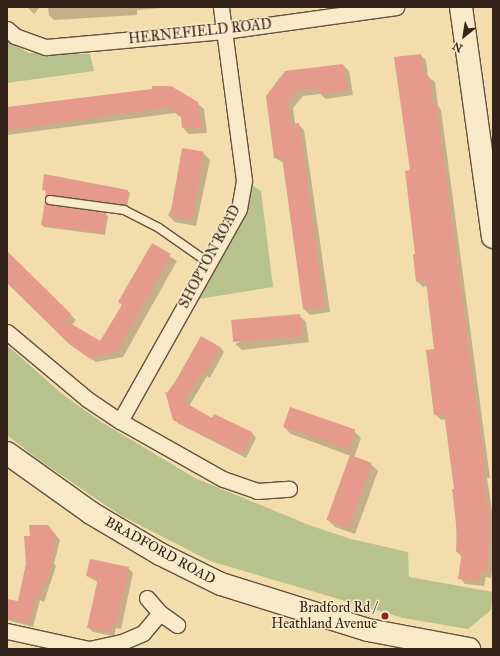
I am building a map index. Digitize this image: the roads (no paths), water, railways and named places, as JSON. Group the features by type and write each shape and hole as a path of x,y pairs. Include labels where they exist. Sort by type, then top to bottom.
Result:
{"main road":[{"path":"461,7 493,238"},
{"name":"BRADFORD ROAD","path":"7,453 92,512 160,554 221,584 368,630 469,649"}],"street":[{"name":"SHOPTON ROAD","path":"120,421 239,209 244,180 221,7"},
{"name":"HERNEFIELD ROAD","path":"7,29 15,36 46,47 224,30 396,7"},
{"path":"7,332 86,399 120,421 223,479 257,491 289,490"},
{"path":"147,598 160,613 177,625"},
{"path":"7,631 89,648 122,642 143,633 160,613"}],"lane":[{"path":"50,200 124,210 159,228 209,262"}],"place":[{"name":"Bradford Rd / Heathland Avenue","path":"385,616"}]}
